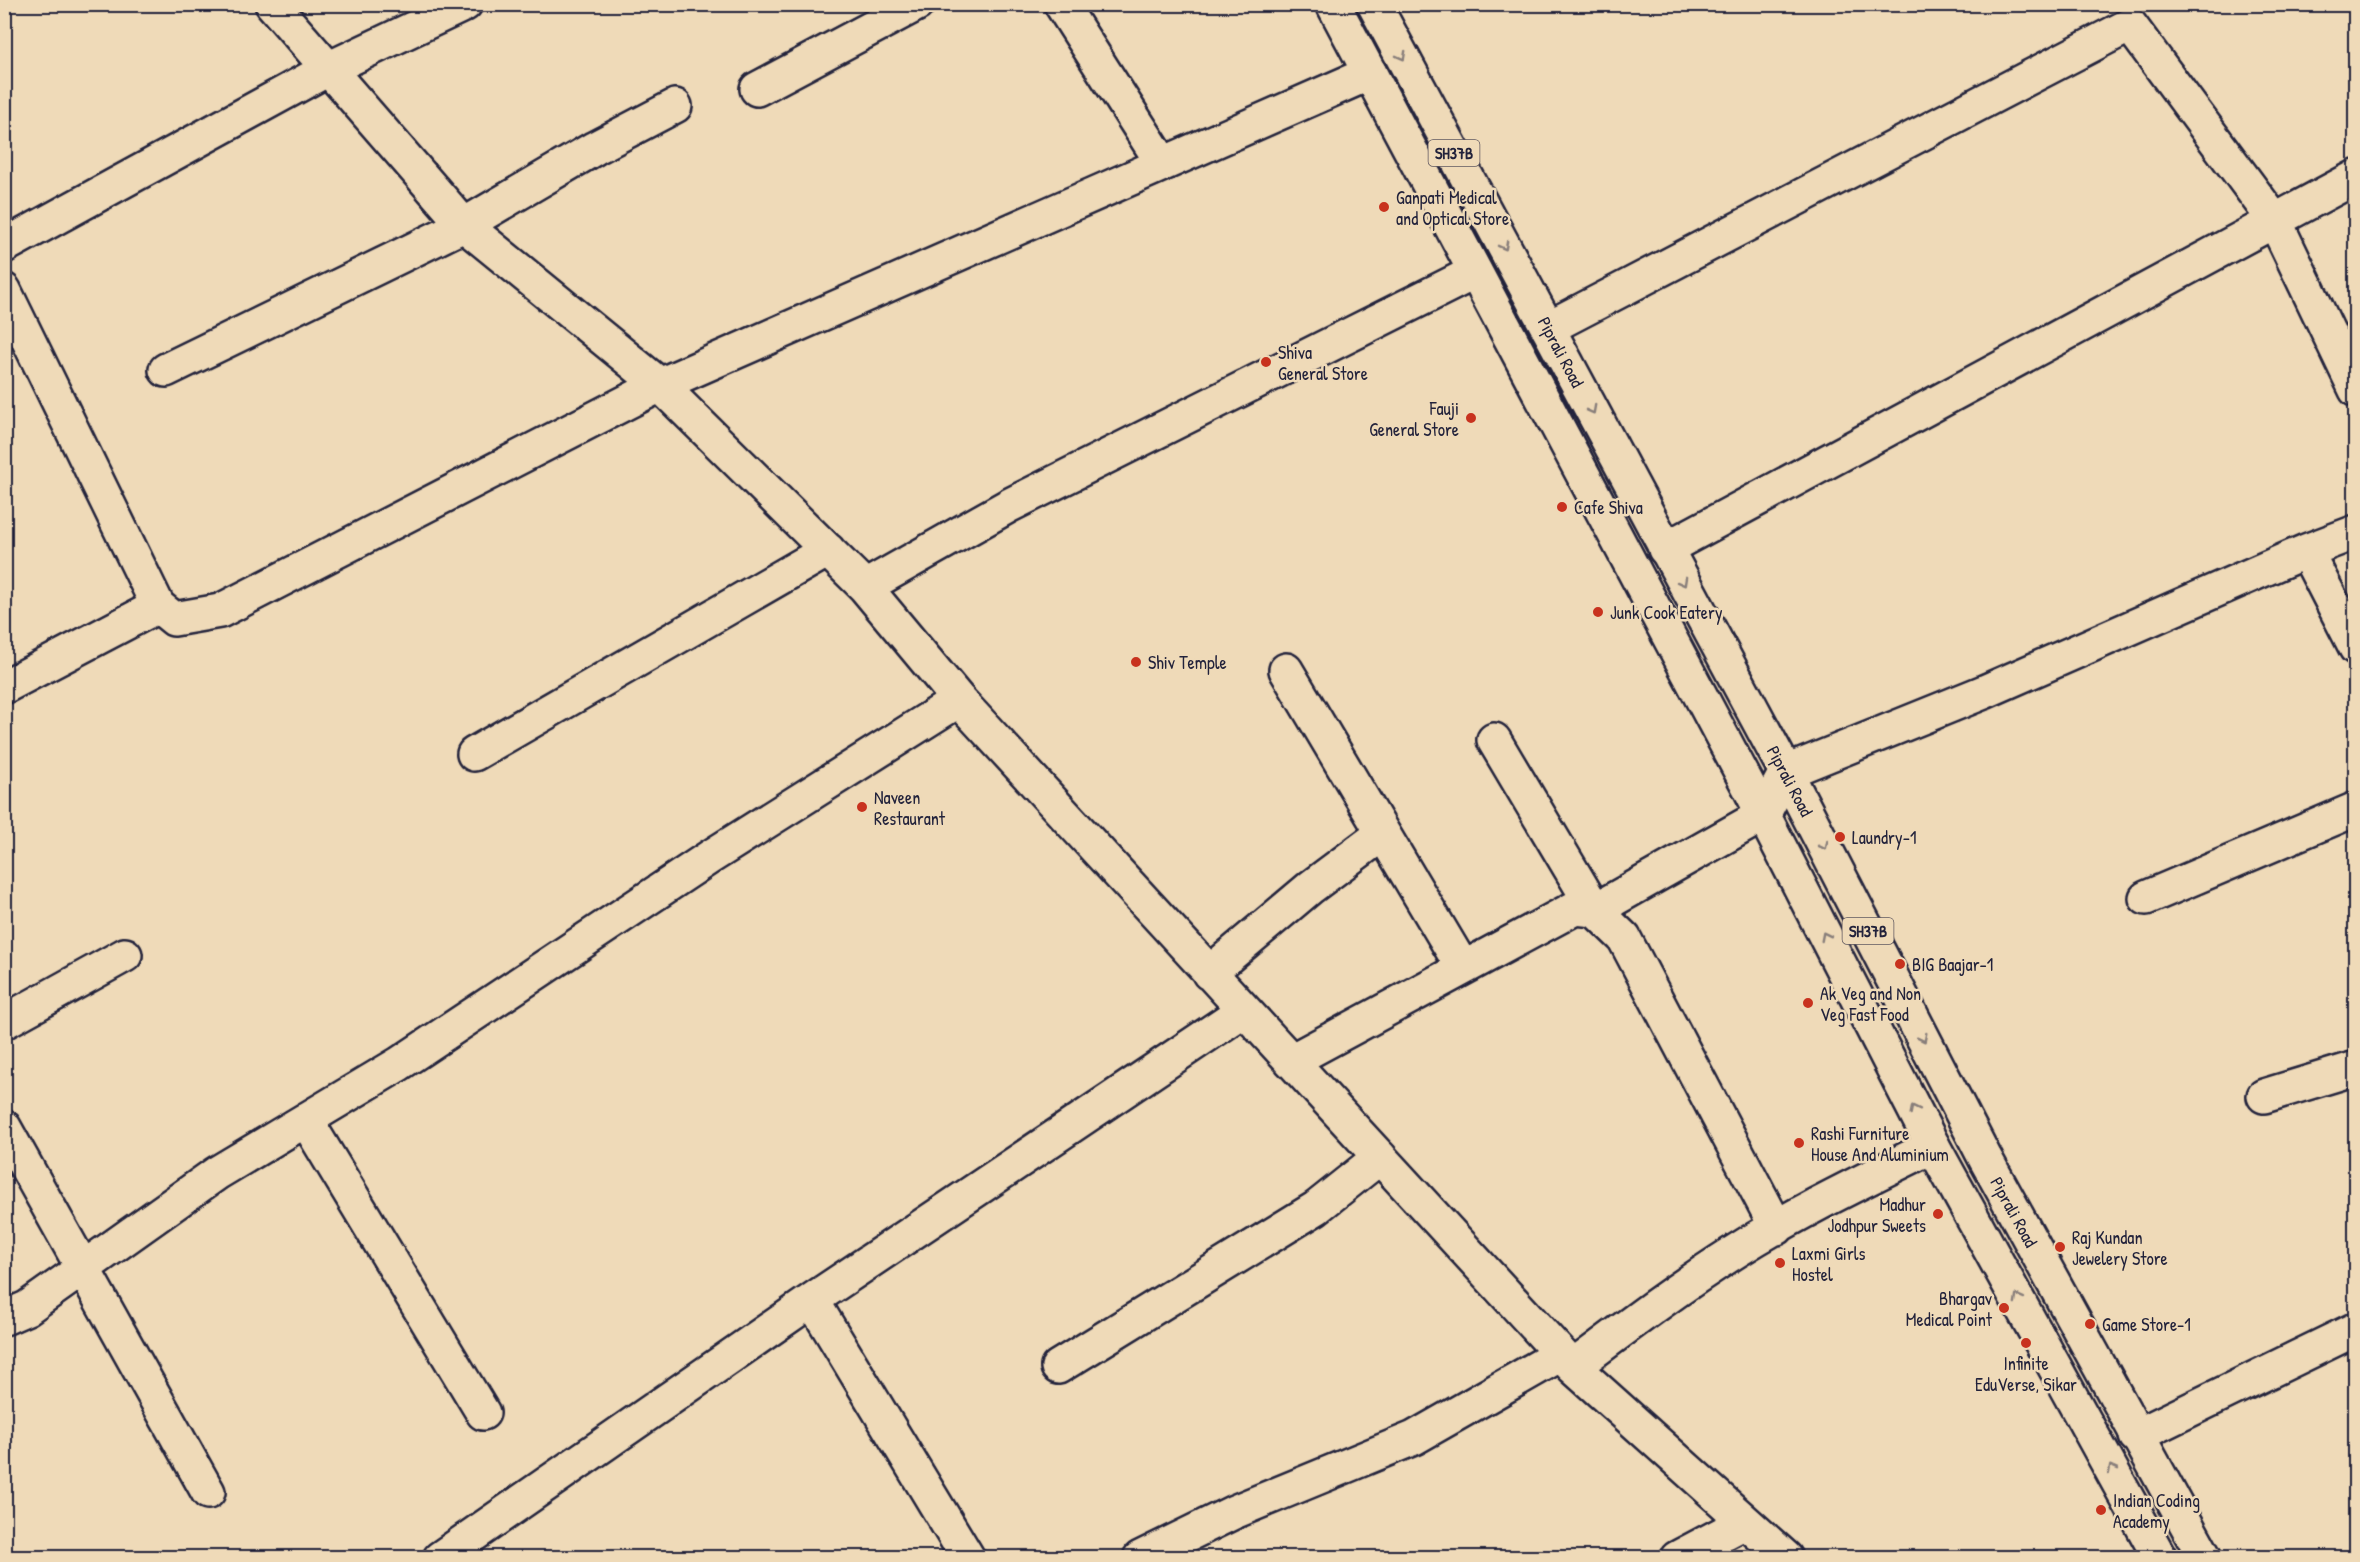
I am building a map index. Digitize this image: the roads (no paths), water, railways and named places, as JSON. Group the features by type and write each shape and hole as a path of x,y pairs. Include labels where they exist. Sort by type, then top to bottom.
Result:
{"street":[{"path":"272,4 464,225 660,385 865,587 959,700 1567,1360 1786,1557"},
{"path":"4,246 328,69 465,4"},
{"path":"757,89 916,4"},
{"path":"1060,4 1163,164"},
{"path":"1333,4 1527,366 1763,815 1933,1146 2160,1557"},
{"name":"Piprali Road","path":"1374,4 1786,772 1985,1158 2136,1436 2205,1557"},
{"path":"1548,328 2130,26 2275,221 2355,390"},
{"path":"4,291 158,606 174,620 220,610 660,385 1370,73"},
{"path":"166,370 464,225 596,147 675,106"},
{"path":"1665,549 2355,177"},
{"path":"865,587 1010,505 1475,272"},
{"path":"1291,1061 1575,908 1595,910 1763,815 1786,772 1984,692 2306,551 2355,532"},
{"path":"474,754 828,550"},
{"path":"2306,551 2355,648"},
{"path":"4,687 158,606"},
{"path":"1286,670 1463,968"},
{"path":"4,1318 27,1308 217,1173 399,1064 710,857 959,700"},
{"path":"1494,740 1595,910 1624,938 1777,1228"},
{"path":"2146,898 2355,809"},
{"path":"1209,973 1311,887 1382,834"},
{"path":"4,1022 125,956"},
{"path":"440,1557 812,1300 1244,1010"},
{"path":"2264,1096 2355,1068"},
{"path":"306,1120 483,1413"},
{"path":"4,1127 208,1492"},
{"path":"1140,1557 1234,1512 1414,1438 1567,1360 1738,1250 1933,1146"},
{"path":"1058,1367 1316,1208 1380,1157"},
{"path":"812,1300 968,1557"},
{"path":"2136,1436 2355,1329"},
{"path":"1677,1557 1745,1522"}],"place":[{"name":"Ganpati Medical and Optical Store","path":"1384,207"},
{"name":"Shiva General Store","path":"1266,362"},
{"name":"Fauji General Store","path":"1471,418"},
{"name":"Cafe Shiva","path":"1562,507"},
{"name":"Junk Cook Eatery","path":"1598,612"},
{"name":"Shiv Temple","path":"1136,662"},
{"name":"Naveen Restaurant","path":"862,807"},
{"name":"Laundry-1","path":"1840,837"},
{"name":"BIG Baajar-1","path":"1900,964"},
{"name":"Ak Veg and Non Veg Fast Food","path":"1808,1003"},
{"name":"Rashi Furniture House And Aluminium","path":"1799,1143"},
{"name":"Madhur Jodhpur Sweets","path":"1938,1214"},
{"name":"Raj Kundan Jewelery Store","path":"2060,1247"},
{"name":"Laxmi Girls Hostel","path":"1780,1263"},
{"name":"Bhargav Medical Point","path":"2004,1308"},
{"name":"Game Store-1","path":"2090,1324"},
{"name":"Infinite EduVerse, Sikar","path":"2026,1343"},
{"name":"Indian Coding Academy","path":"2101,1510"}]}
